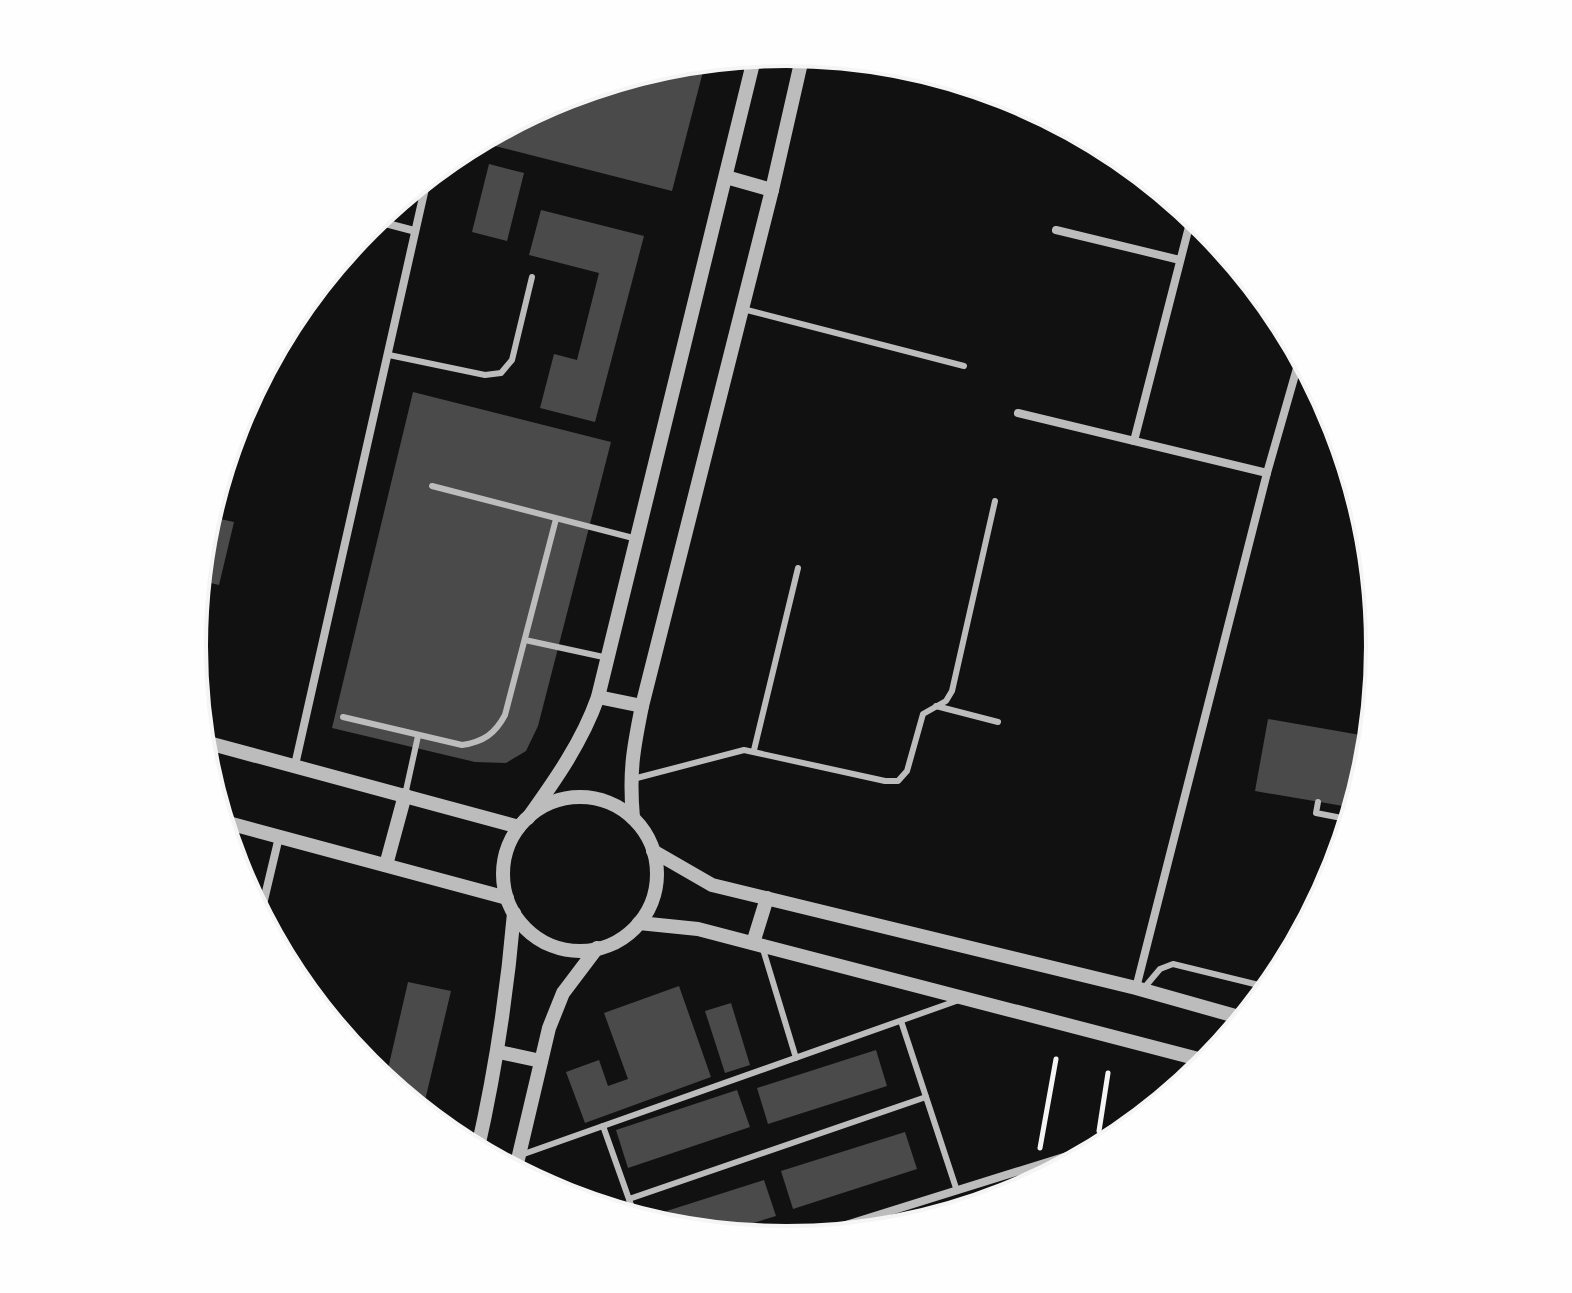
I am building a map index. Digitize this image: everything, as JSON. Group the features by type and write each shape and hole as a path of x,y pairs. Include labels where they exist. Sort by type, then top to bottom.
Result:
{"street":[{"path":"633,818 630,780 642,706 800,66"},
{"path":"214,744 405,795 524,822 556,801 589,798 613,805 642,828 653,851 656,882 647,911 639,923 627,935 597,948 573,950 549,944 523,926 514,913 503,879 504,860 510,842 524,822 570,758 588,725 598,697 752,67"},
{"path":"726,177 772,190"},
{"path":"295,765 424,193"},
{"path":"388,224 415,231"},
{"path":"1134,441 1188,229"},
{"path":"1056,230 1180,260"},
{"path":"1139,989 1267,473 1296,370"},
{"path":"1018,413 1267,473"},
{"path":"598,697 642,706"},
{"path":"386,865 405,795"},
{"path":"233,824 507,898"},
{"path":"264,901 279,837"},
{"path":"653,851 712,885 1139,989 1234,1016"},
{"path":"757,945 767,898"},
{"path":"480,1139 499,1052 514,913"},
{"path":"639,923 698,929 1195,1058"},
{"path":"518,1161 549,1028 563,993 597,948"},
{"path":"499,1052 541,1061"},
{"path":"853,1223 1058,1159"}],"lane":[{"path":"389,355 485,375 501,373 512,360 532,277"},
{"path":"742,308 964,366"},
{"path":"432,486 638,540"},
{"path":"630,780 724,753 754,750 885,781 898,781 907,771 920,718 926,709 946,701 952,691 995,501"},
{"path":"343,717 462,745 476,743 498,728 505,715 556,519"},
{"path":"754,750 798,568"},
{"path":"525,640 608,659"},
{"path":"935,706 998,722"},
{"path":"405,795 418,736"},
{"path":"1318,802 1316,813 1341,818"},
{"path":"757,945 796,1058"},
{"path":"1139,989 1173,964 1258,985"},
{"path":"519,1156 962,999"},
{"path":"901,1021 957,1191"},
{"path":"629,1199 926,1097"},
{"path":"603,1126 631,1206"}],"path":[{"path":"1041,1164 1039,1155 1056,1059"},
{"path":"1098,1136 1108,1073"}],"building":[{"path":"703,72 672,191 493,146 529,126 599,97"},
{"path":"489,164 524,173 507,241 472,232"},
{"path":"541,210 644,236 595,422 540,408 554,354 577,360 599,273 529,255"},
{"path":"413,392 611,442 538,726 526,751 506,763 475,762 332,728"},
{"path":"220,519 234,522 219,585 209,583"},
{"path":"1268,719 1360,735 1344,806 1255,791"},
{"path":"408,982 451,991 425,1101 388,1069"},
{"path":"679,986 711,1077 585,1123 566,1072 599,1060 608,1086 628,1079 604,1013"},
{"path":"731,1003 750,1065 725,1073 705,1011"},
{"path":"876,1050 887,1086 768,1124 757,1088"},
{"path":"737,1090 750,1127 628,1168 616,1130"},
{"path":"905,1132 917,1169 793,1209 781,1171"},
{"path":"764,1180 776,1216 745,1226 661,1213"}]}
